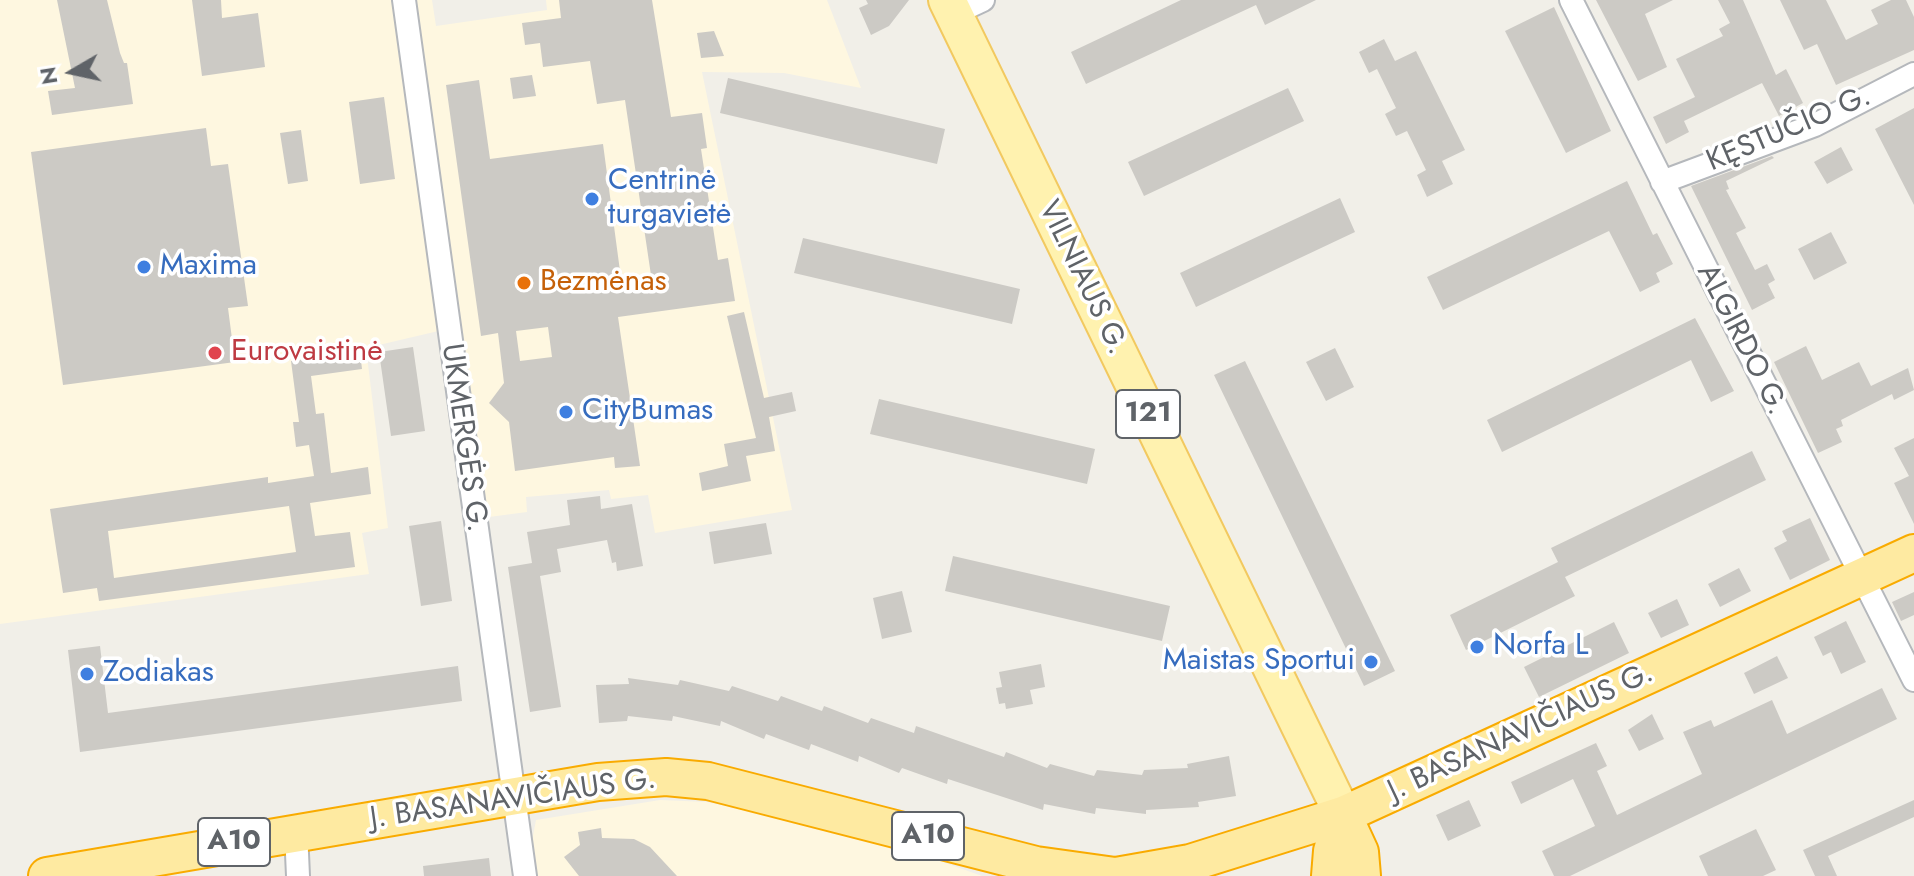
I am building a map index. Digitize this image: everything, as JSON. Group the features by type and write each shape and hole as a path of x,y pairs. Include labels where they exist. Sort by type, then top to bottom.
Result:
{"highway":[{"name":"J. BASANAVIČIAUS G.","path":"47,876 296,831 598,782 666,777 708,781 1036,870 1116,876 1190,863 1343,815 1914,553"},
{"path":"1330,876 1332,851 1343,815"},
{"name":"VILNIAUS G.","path":"1343,815 1360,852 1362,876"}],"main road":[{"name":"VILNIAUS G.","path":"961,5 1343,815"}],"street":[{"name":"UKMERGĖS G.","path":"404,0 525,876"},
{"name":"ALGIRDO G.","path":"1571,0 1914,680"},
{"name":"KĘSTUČIO G.","path":"1662,182 1815,125 1914,74"},
{"path":"296,831 298,876"}],"shaded area":[{"path":"0,0 432,0 436,26 547,10 546,0 827,0 861,88 784,73 702,72 792,510 655,533 648,495 611,499 609,490 526,497 527,512 474,519 447,329 366,348 388,528 362,533 369,574 0,624"},
{"path":"660,800 707,802 774,816 912,851 982,876 537,876 532,841 536,820"}],"building":[{"path":"57,0 107,0 120,53 124,63 127,63 133,104 52,115 48,91 75,88"},
{"path":"192,0 221,0 222,18 258,13 265,67 202,76"},
{"path":"559,0 652,0 671,117 702,113 707,148 701,149 718,260 728,258 735,301 618,317 640,466 615,468 614,457 515,471 509,422 489,403 504,383 498,333 481,336 446,85 479,80 490,159 603,144 622,286 652,282 625,100 597,104 590,61 543,67 540,43 525,45 522,23 561,18","holes":["548,327 552,357 520,361 516,331"]},
{"path":"866,0 909,0 889,26 871,35 859,8 868,4"},
{"path":"1181,0 1316,0 1265,25 1256,5 1086,84 1071,52"},
{"path":"1596,0 1673,0 1645,14 1667,67 1638,81"},
{"path":"1718,0 1743,0 1776,75 1786,69 1803,103 1779,116 1762,83 1684,121 1689,132 1666,144 1653,117 1695,97 1676,59 1723,36 1719,29 1730,23"},
{"path":"1780,0 1826,0 1846,40 1878,24 1871,10 1891,0 1906,0 1914,17 1914,50 1836,85 1817,44 1804,50"},
{"path":"1554,7 1611,131 1566,153 1505,31"},
{"path":"714,31 724,56 701,58 697,33"},
{"path":"1384,39 1395,61 1416,51 1465,150 1442,161 1453,184 1427,197 1417,175 1426,170 1407,131 1396,136 1385,114 1396,108 1377,69 1369,73 1359,52"},
{"path":"532,75 536,96 513,99 510,78"},
{"path":"728,78 945,129 937,164 720,113"},
{"path":"1288,88 1304,121 1144,196 1128,162"},
{"path":"384,97 395,179 360,184 349,102"},
{"path":"1914,108 1914,205 1875,129"},
{"name":"Maxima","path":"206,128 211,166 228,164 248,306 228,308 235,362 63,385 31,152"},
{"path":"301,130 308,181 288,184 280,133"},
{"path":"1841,147 1853,170 1827,184 1814,162"},
{"path":"1772,156 1774,158 1726,181 1729,189 1726,190 1746,228 1736,233 1755,270 1767,264 1775,280 1768,284 1775,298 1752,310 1691,186"},
{"path":"1627,181 1653,235 1657,233 1673,264 1656,273 1660,282 1640,292 1609,231 1443,310 1427,277"},
{"path":"1340,198 1355,232 1196,307 1180,273"},
{"path":"1831,232 1847,263 1814,280 1798,249"},
{"path":"803,238 1020,289 1012,324 794,273"},
{"path":"744,312 764,398 792,392 796,411 769,417 775,451 746,456 751,481 702,491 699,473 728,466 724,444 756,438 727,316"},
{"path":"1695,318 1734,391 1711,402 1691,360 1502,452 1487,420"},
{"path":"1806,346 1822,380 1859,362 1871,386 1908,368 1914,390 1894,400 1892,394 1841,420 1843,426 1836,429 1842,442 1818,453 1774,362"},
{"path":"413,347 425,431 391,436 379,352"},
{"path":"1335,348 1354,387 1326,401 1306,362"},
{"path":"360,352 362,369 311,376 316,414 324,413 331,473 368,467 371,494 310,503 315,536 350,532 355,567 99,601 97,588 63,593 50,509 268,477 268,483 314,476 309,445 296,447 293,422 299,422 291,361","holes":["289,506 296,552 114,578 108,531"]},
{"path":"1245,361 1395,671 1364,686 1214,375"},
{"path":"879,399 1095,449 1087,484 870,434"},
{"path":"1914,438 1914,524 1894,483 1909,476 1894,448"},
{"path":"1752,451 1766,480 1565,577 1575,596 1466,650 1450,615 1558,562 1551,548"},
{"path":"600,496 601,509 632,504 643,566 617,571 607,540 557,549 561,572 540,576 561,707 530,712 508,567 532,563 527,532 570,525 567,500"},
{"path":"1810,518 1830,560 1790,580 1774,548 1787,541 1782,531"},
{"path":"441,521 452,601 421,606 409,526"},
{"path":"766,523 772,554 714,564 709,532"},
{"path":"953,556 1170,606 1162,641 945,591"},
{"path":"1739,568 1751,591 1720,607 1708,584"},
{"path":"902,591 912,632 882,639 873,598"},
{"path":"1914,592 1914,615 1901,621 1892,602"},
{"path":"1677,599 1689,625 1661,638 1648,613"},
{"path":"1846,621 1866,662 1841,674 1831,652 1823,656 1814,637"},
{"path":"1614,622 1629,653 1539,697 1524,667"},
{"path":"100,646 108,713 458,666 462,701 80,752 68,650"},
{"path":"1777,656 1788,678 1754,694 1744,673"},
{"path":"1041,664 1045,687 1030,690 1033,704 1006,709 1005,703 999,704 996,688 1002,687 999,672"},
{"path":"628,678 678,685 680,680 729,691 732,686 778,701 781,696 822,711 824,706 868,723 871,718 914,733 916,726 1004,757 1006,752 1047,768 1050,764 1094,776 1097,770 1142,775 1144,770 1188,768 1187,764 1229,756 1236,796 1198,802 1199,807 1146,810 1146,814 1096,808 1095,814 1044,804 1043,810 948,779 947,784 902,768 899,773 859,756 858,762 811,744 809,750 766,734 764,739 721,721 720,726 673,716 672,721 628,716 627,721 599,723 596,685 629,684"},
{"path":"1882,688 1897,719 1570,876 1554,876 1542,851 1595,826 1573,779 1521,804 1511,782 1596,743 1607,766 1597,771 1617,815 1702,774 1683,732 1711,720 1714,727 1772,700 1787,734"},
{"path":"1652,714 1664,739 1639,751 1628,730"},
{"path":"1469,800 1481,826 1448,841 1436,815"},
{"path":"1914,800 1914,817 1828,856 1837,876 1815,876 1803,850"},
{"path":"601,828 602,838 634,839 650,847 677,876 579,876 564,857 580,845 578,832"},
{"path":"1756,829 1776,870 1763,876 1708,876 1699,856"},
{"path":"489,858 491,876 424,876 423,866"}],"place":[{"name":"Centrinė turgavietė","path":"592,199"},
{"name":"Maxima","path":"144,267"},
{"name":"Bezmėnas","path":"524,283"},
{"name":"Eurovaistinė","path":"215,353"},
{"name":"CityBumas","path":"566,412"},
{"name":"Norfa L","path":"1477,647"},
{"name":"Maistas Sportui","path":"1371,662"},
{"name":"Zodiakas","path":"87,674"}]}
